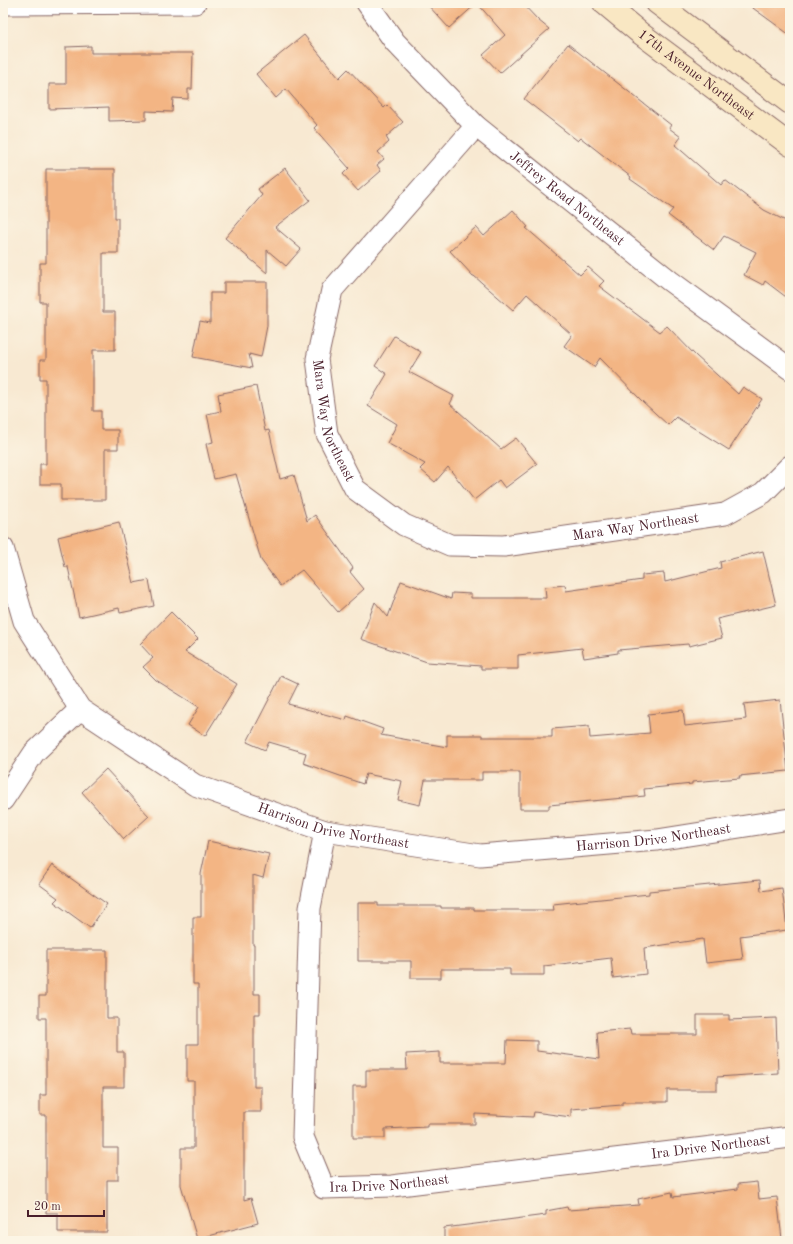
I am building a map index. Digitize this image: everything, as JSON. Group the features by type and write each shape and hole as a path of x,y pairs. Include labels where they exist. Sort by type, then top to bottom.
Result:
{"street":[{"path":"3,4 195,3"},
{"name":"Jeffrey Road Northeast","path":"367,3 395,42 476,126 670,281 790,369"},
{"name":"17th Avenue Northeast","path":"604,3 640,33 790,145"},
{"path":"657,3 790,103"},
{"name":"Mara Way Northeast","path":"476,126 332,290 317,359 327,434 355,489 404,525 450,545 504,546 725,514 763,493 790,466"},
{"name":"Harrison Drive Northeast","path":"3,548 24,621 80,709 195,785 325,831 480,855 657,840 790,819"},
{"path":"3,800 34,753 80,709"},
{"name":"Ira Drive Northeast","path":"325,831 310,908 303,1137 324,1188 392,1186 790,1137"}],"building":[{"path":"426,3 477,3 449,28"},
{"path":"477,3 522,3 549,29 500,73 483,55 505,35"},
{"path":"746,3 790,3 790,35"},
{"path":"304,35 339,78 348,69 384,108 387,105 403,122 386,137 389,142 378,152 384,159 377,165 381,171 358,191 343,174 349,168 314,128 317,125 286,89 276,98 256,74"},
{"path":"568,44 671,125 669,128 681,137 675,145 721,185 725,180 764,210 790,223 790,300 765,281 763,285 744,275 756,252 724,236 714,250 668,215 673,209 630,179 631,177 581,138 578,141 524,99"},
{"path":"91,46 91,53 193,53 192,89 188,89 188,99 173,98 172,112 146,111 146,120 109,121 109,107 49,109 49,84 66,84 66,47"},
{"path":"285,168 310,200 275,227 301,249 286,266 267,250 267,273 225,238 262,195 258,189"},
{"path":"46,169 115,169 115,218 118,218 118,253 103,253 103,312 115,312 115,350 93,350 93,411 101,411 101,430 118,430 118,449 105,449 105,500 61,500 61,484 40,484 40,464 46,464 46,379 40,379 40,360 46,360 46,302 40,302 40,263 46,263"},
{"path":"513,210 528,227 526,228 580,275 588,267 604,281 599,286 660,332 667,326 696,356 738,394 743,387 762,399 729,450 676,417 668,425 600,358 594,367 564,346 572,335 527,294 513,310 473,276 450,251 476,227 484,236"},
{"path":"224,282 267,282 267,326 261,357 249,354 252,368 193,357 200,321 210,323 210,293 224,293"},
{"path":"394,336 421,352 409,372 454,396 450,404 501,449 516,438 537,464 505,488 499,480 474,500 448,467 435,482 420,469 425,464 387,443 397,424 368,406 387,374 375,366"},
{"path":"256,386 265,431 269,430 280,479 294,475 307,521 315,515 353,568 350,572 364,589 338,612 302,570 280,586 261,560 236,474 214,479 206,444 213,442 207,414 221,411 218,394"},
{"path":"119,522 134,583 149,580 154,606 120,613 119,608 79,617 68,567 65,567 58,537"},
{"path":"763,551 776,605 717,619 722,638 689,646 688,644 618,650 618,653 584,658 582,648 518,655 518,669 481,669 481,666 427,662 361,639 375,602 388,617 401,581 451,599 452,593 471,594 471,598 546,598 545,587 565,585 566,591 642,580 642,575 664,573 665,582 721,568 720,562"},
{"path":"171,612 198,639 185,652 237,684 205,736 188,725 199,707 156,680 143,667 153,658 140,644"},
{"path":"281,676 298,684 288,704 346,720 347,716 383,729 381,735 447,747 447,735 482,735 482,737 552,737 552,729 589,726 590,738 650,733 648,714 683,710 685,726 746,719 744,704 780,700 788,771 644,789 645,796 549,805 549,809 520,809 520,772 482,772 482,780 425,780 420,805 398,800 402,781 366,774 363,784 303,763 306,753 269,742 265,750 247,742"},
{"path":"106,769 149,816 124,839 82,792"},
{"path":"208,841 269,854 263,878 253,875 254,994 260,994 260,1014 254,1014 254,1087 261,1087 261,1112 244,1112 244,1200 251,1198 258,1223 197,1239 181,1185 181,1148 194,1148 194,1081 187,1081 187,1044 198,1044 198,984 193,984 193,917 201,917 201,874"},
{"path":"52,865 107,904 90,928 54,902 58,898 39,884"},
{"path":"760,880 761,891 782,888 787,930 740,936 743,959 706,963 703,939 644,948 646,974 613,978 611,958 544,966 544,975 510,975 510,969 441,969 441,978 411,978 411,961 358,961 358,903 378,903 378,906 441,906 441,908 474,908 474,910 554,910 553,904 649,894 649,891"},
{"path":"46,950 107,950 107,1018 117,1018 117,1052 124,1052 124,1087 103,1087 103,1148 118,1148 118,1180 107,1180 107,1232 58,1232 58,1213 46,1213 46,1115 40,1115 40,1095 46,1095 46,1018 39,1018 39,996 46,996"},
{"path":"697,1015 729,1015 729,1020 776,1018 778,1073 717,1077 717,1090 667,1090 667,1102 622,1102 622,1105 571,1109 571,1117 534,1112 533,1117 475,1114 475,1124 427,1124 427,1127 385,1129 385,1138 353,1138 353,1086 366,1086 366,1070 407,1070 406,1054 440,1052 440,1063 506,1063 507,1040 537,1041 537,1051 599,1059 597,1032 630,1029 631,1034 697,1034"},
{"path":"757,1182 759,1199 777,1197 782,1239 763,1241 444,1241 444,1228 546,1215 546,1211 567,1207 568,1210 639,1205 638,1199 672,1192 673,1197 738,1189 738,1184"}]}
